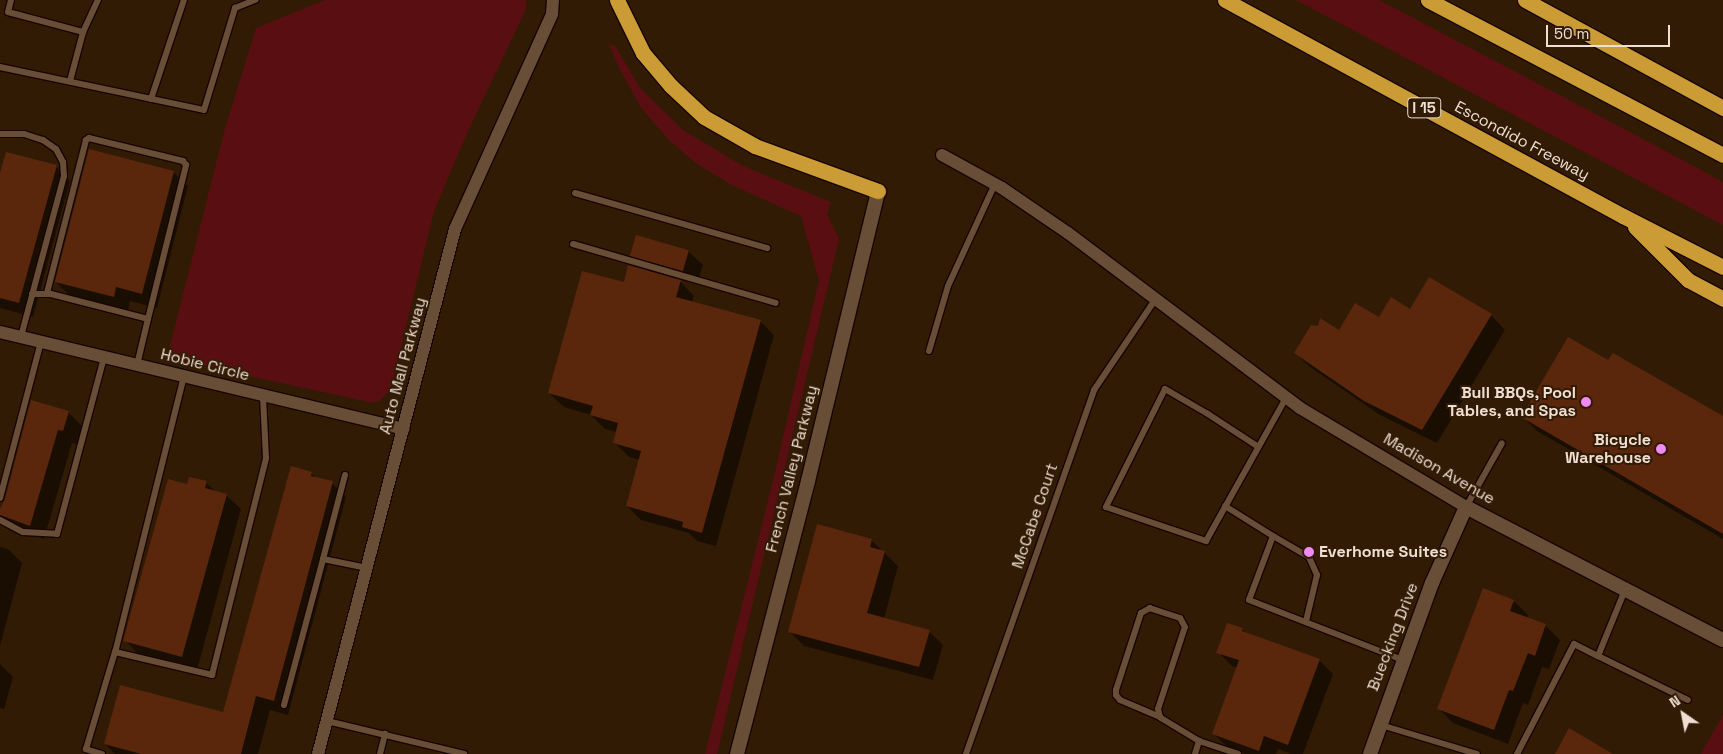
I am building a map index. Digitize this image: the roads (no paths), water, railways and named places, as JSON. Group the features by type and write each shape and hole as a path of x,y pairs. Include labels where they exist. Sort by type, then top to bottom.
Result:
{"highway":[{"path":"617,0 643,53 671,86 704,117 755,146 878,192"},
{"name":"Escondido Freeway","path":"1225,0 1623,216 1723,267"},
{"path":"1428,0 1723,155"},
{"path":"1525,0 1723,108"},
{"path":"1623,216 1688,280 1723,299"}],"main road":[{"name":"French Valley Parkway","path":"736,754 808,481 878,192"},
{"name":"Madison Avenue","path":"1466,506 1723,640"},
{"name":"Buecking Drive","path":"1370,754 1432,583 1466,506"}],"street":[{"name":"Auto Mall Parkway","path":"318,754 455,229 552,14 553,0"},
{"name":"Madison Avenue","path":"942,155 995,184 1068,233 1300,408 1466,506"},
{"name":"Hobie Circle","path":"0,332 403,429"}],"lane":[{"path":"11,0 8,12 83,32"},
{"path":"70,81 83,32 98,0"},
{"path":"151,98 184,0"},
{"path":"0,67 204,110 235,8 255,0"},
{"path":"0,134 24,134 43,140 56,149 63,162 64,176 21,337"},
{"path":"49,294 47,290 87,139 183,161 186,165 137,365"},
{"path":"929,350 948,286 995,184"},
{"path":"575,194 767,248"},
{"path":"573,244 776,303"},
{"path":"32,294 49,294 148,318"},
{"name":"McCabe Court","path":"966,754 1094,390 1155,300"},
{"path":"0,498 41,342"},
{"path":"0,520 23,532 57,534 104,357"},
{"path":"102,754 86,749 115,652 184,376"},
{"path":"1257,446 1165,389 1106,507 1206,541 1257,446 1286,398"},
{"path":"115,652 212,675 266,458 263,396"},
{"path":"1466,506 1502,443"},
{"path":"284,705 345,475"},
{"path":"1225,506 1309,557 1317,575 1306,621"},
{"path":"1273,536 1249,600 1403,660"},
{"path":"323,559 367,568"},
{"path":"1598,656 1625,590"},
{"path":"1160,717 1158,709 1185,627 1180,618 1150,608 1141,613 1116,690 1120,700 1160,717 1199,741 1238,754"},
{"path":"1517,754 1574,644 1688,700"},
{"path":"327,721 464,754"},
{"path":"1380,724 1477,754"},
{"path":"380,754 384,734"},
{"path":"1195,754 1199,741"}],"place":[{"name":"Bull BBQs, Pool Tables, and Spas","path":"1586,402"},
{"name":"Bicycle Warehouse","path":"1661,449"},
{"name":"Everhome Suites","path":"1309,552"}]}
